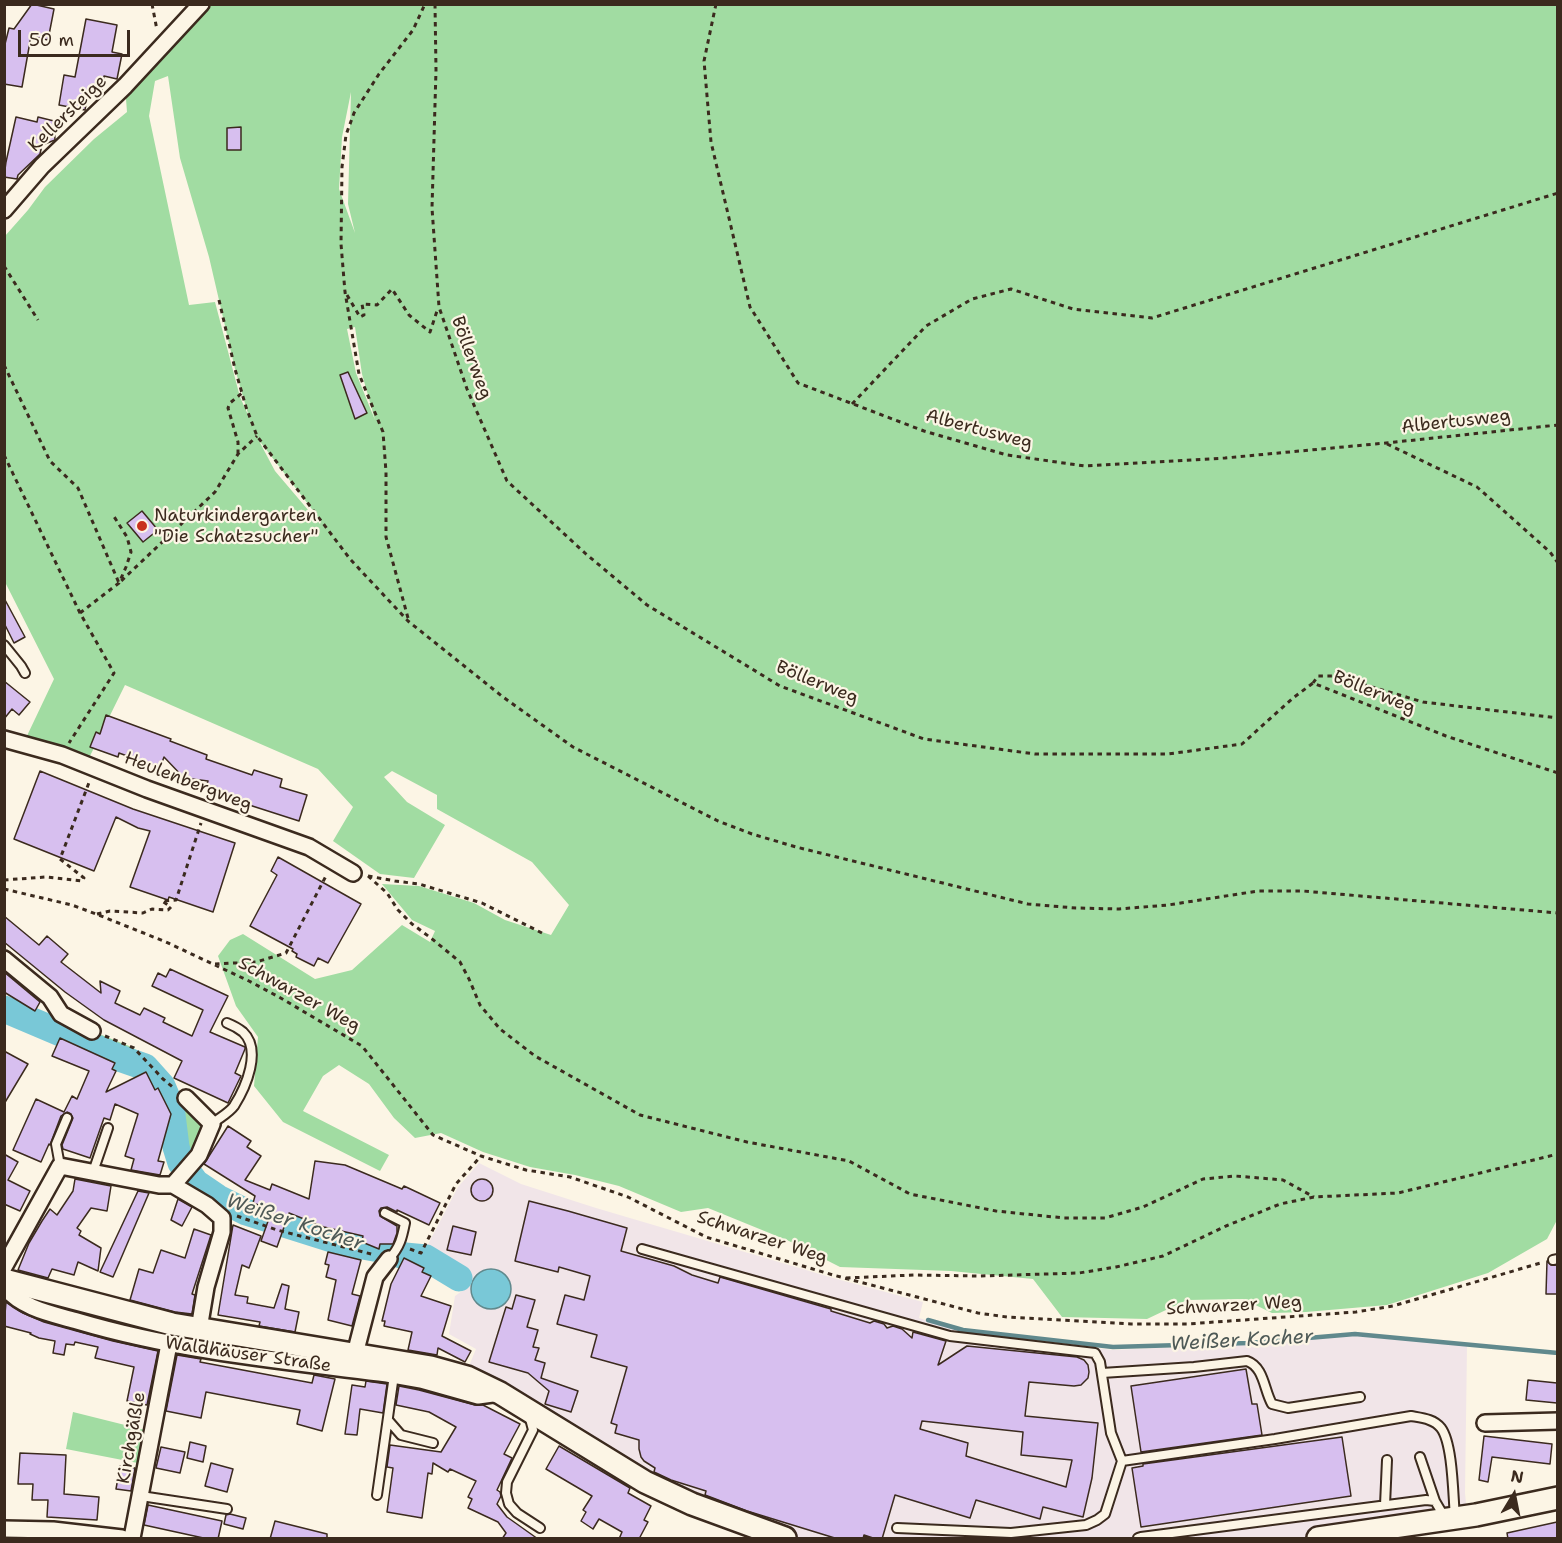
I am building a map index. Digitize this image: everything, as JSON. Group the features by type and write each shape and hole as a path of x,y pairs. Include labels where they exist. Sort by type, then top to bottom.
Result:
{"street":[{"name":"Kellersteige","path":"4,210 42,166 125,86 201,4"},
{"name":"Heulenbergweg","path":"4,739 62,755 147,789 309,847 361,874"},
{"path":"4,959 50,997 61,1014 92,1031"},
{"path":"4,1267 60,1166 159,1185 176,1181 199,1155 212,1124 186,1098"},
{"path":"176,1181 222,1218 222,1232 206,1287 199,1329"},
{"path":"355,1354 375,1277 392,1255"},
{"name":"Waldhäuser Straße","path":"4,1280 172,1324 431,1367 468,1377 500,1393 645,1482 692,1504 785,1539"},
{"name":"Waldhäuser Straße","path":"4,1286 10,1294 36,1309 169,1344 421,1380 478,1396 500,1393"},
{"name":"Kirchgäßle","path":"132,1539 169,1344"},
{"path":"1485,1423 1557,1421"},
{"path":"1318,1539 1476,1515 1557,1498"},
{"path":"4,1529 53,1530 122,1539"}],"lane":[{"path":"4,645 25,674"},
{"path":"212,1124 233,1107 249,1075 252,1061 251,1046 245,1034 227,1023"},
{"path":"60,1166 56,1144 67,1118"},
{"path":"93,1172 108,1128"},
{"path":"385,1213 405,1222 401,1240 392,1255"},
{"path":"642,1249 951,1336 1095,1353 1100,1362 1112,1433 1122,1461 1105,1514 1086,1525 1011,1533 897,1528"},
{"path":"1102,1373 1247,1361 1254,1363 1260,1373 1272,1404 1280,1407 1288,1408 1360,1397"},
{"path":"377,1495 394,1376"},
{"path":"528,1410 533,1430 507,1482 506,1493 509,1504 517,1513 540,1528"},
{"path":"1122,1461 1275,1439 1411,1416 1431,1420 1441,1428 1447,1442 1450,1459 1451,1519"},
{"path":"388,1420 401,1435 433,1443"},
{"path":"1420,1457 1435,1501 1451,1519"},
{"path":"1385,1505 1387,1460"},
{"path":"141,1496 227,1509"},
{"path":"1138,1539 1152,1535 1385,1505 1435,1501"}],"path":[{"path":"152,4 161,47"},
{"path":"408,621 386,537 386,472 383,432 359,374 345,292 341,244 342,167 346,135 354,113 379,74 413,30 425,4"},
{"name":"Böllerweg","path":"435,4 436,70 432,207 439,307 466,389 507,481 586,554 647,605 780,686 924,739 1035,754 1168,754 1242,744 1313,683 1446,736 1557,773"},
{"name":"Albertusweg","path":"716,4 704,61 711,141 750,307 798,383 924,431 1007,454 1085,466 1225,458 1557,425"},
{"path":"852,404 926,326 972,299 1011,289 1073,309 1152,318 1557,193"},
{"path":"4,266 38,320"},
{"path":"345,292 360,316 364,315 362,304 377,305 392,290 409,315 430,332 439,307"},
{"path":"219,300 242,393 257,436 350,559 408,621 503,697 573,747 718,821 796,848 1028,904 1119,909 1168,905 1258,891 1303,891 1557,913"},
{"path":"4,364 50,461 78,488 119,583"},
{"path":"238,454 238,442 228,408 230,403 242,393"},
{"path":"80,613 119,583 215,492 238,454 257,436"},
{"path":"1386,443 1477,487 1550,552 1557,563"},
{"path":"4,455 80,613 114,673 62,755"},
{"path":"113,515 127,537 131,552 119,583"},
{"path":"1313,683 1318,676 1335,676 1423,702 1557,718"},
{"path":"4,880 46,877 82,881 84,878 60,859 95,767"},
{"path":"96,914 110,911 143,913 152,909 168,910 171,907 162,901 176,900 205,810"},
{"path":"361,874 419,884 482,903 544,934"},
{"path":"361,874 387,893 398,910 412,924 460,962 480,1005 500,1029 535,1056 640,1114 747,1142 849,1161 910,1194 996,1211 1064,1218 1105,1218 1143,1207 1203,1179 1235,1176 1283,1180 1314,1197"},
{"path":"213,964 256,962 286,953 323,882"},
{"name":"Schwarzer Weg","path":"4,889 72,905 96,914 166,942 279,997 362,1046 433,1135 482,1156 525,1170 570,1177 628,1197 706,1238 843,1278 978,1313 1007,1317 1131,1324 1187,1324 1356,1312 1393,1306 1555,1259"},
{"path":"92,1031 134,1048 163,1079 186,1098"},
{"path":"843,1278 1079,1273 1116,1267 1163,1256 1226,1226 1280,1204 1314,1197 1398,1193 1557,1155"},
{"path":"237,1216 278,1230 392,1255 411,1249 421,1253 456,1184 482,1156"}],"shaded area":[{"path":"479,1163 521,1184 596,1208 923,1302 919,1318 963,1332 1113,1350 1356,1336 1467,1346 1465,1493 1467,1514 1303,1538 798,1538 767,1529 692,1500 466,1373 476,1349 449,1334 455,1296 462,1291 462,1278 423,1254 458,1187"}],"green space":[{"path":"187,5 1557,5 1557,1220 1547,1239 1488,1273 1387,1305 1272,1313 1243,1299 1187,1300 1147,1319 1062,1317 1033,1279 951,1271 840,1267 789,1241 708,1208 681,1212 619,1186 530,1167 483,1152 441,1133 415,1138 394,1118 369,1084 339,1065 323,1076 303,1111 389,1155 380,1171 283,1122 254,1086 258,1037 236,1006 218,956 230,940 243,934 315,979 352,970 402,925 430,942 435,931 412,920 382,884 419,886 474,903 505,920 551,935 569,905 532,862 437,809 437,795 392,771 384,777 407,802 445,825 414,878 380,874 333,841 353,807 318,769 125,685 88,760 25,740 54,679 5,582 5,236 45,187 94,139 127,112 125,86 161,47","holes":["168,76 180,158 209,257 235,369 249,417 240,397 215,302 189,305 149,116 155,81","351,92 348,204 355,233 339,189 342,137","355,327 362,374 375,420 356,373 347,329","258,439 321,521 320,524 275,471"]},
{"path":"92,1031 134,1048 163,1079 212,1124 185,1169 176,1147 171,1107 162,1086 145,1067 88,1044"},
{"path":"73,1412 149,1431 143,1464 66,1449"}],"water":[{"path":"491,1269 505,1275 511,1289 505,1303 491,1309 477,1303 471,1289 477,1275"}],"building":[{"path":"32,4 54,9 48,40 31,36 22,87 4,84 4,48 9,28 14,29"},
{"path":"86,19 117,25 112,52 122,54 117,79 104,76 102,90 89,87 85,110 59,105 64,75 75,77"},
{"path":"16,117 37,122 38,117 54,121 55,140 42,145 40,154 18,175 17,179 4,177"},
{"path":"241,127 241,150 227,150 227,128"},
{"path":"348,372 367,413 355,419 340,375"},
{"name":"Naturkindergarten \"Die Schatzsucher\"","path":"142,511 158,530 143,542 127,523"},
{"path":"4,598 25,637 14,643 4,623"},
{"path":"4,681 30,702 19,715 12,709 4,719"},
{"path":"106,715 171,739 170,741 207,755 206,759 252,775 254,770 282,779 280,787 307,795 299,821 243,803 244,800 206,787 208,781 184,778 164,757 160,768 119,753 118,757 90,747 96,732 100,734"},
{"path":"40,771 133,809 235,843 213,912 130,887 150,831 116,817 94,871 14,839"},
{"path":"278,857 361,904 328,963 318,958 314,966 296,957 297,954 292,951 293,949 250,926 277,875 271,871"},
{"path":"4,916 39,945 47,936 68,954 61,962 101,993 100,981 120,991 115,1003 140,1015 144,1008 165,1018 163,1022 192,1036 203,1010 152,986 158,973 166,977 170,969 228,996 210,1032 245,1047 235,1073 241,1076 228,1103 174,1078 182,1061 104,1020 65,992 4,942"},
{"path":"4,972 40,1002 35,1011 4,992"},
{"path":"60,1038 115,1063 112,1069 116,1071 106,1092 146,1072 155,1090 158,1088 171,1114 158,1161 164,1162 160,1175 131,1170 134,1159 125,1156 138,1114 115,1104 110,1120 104,1118 90,1158 63,1149 62,1145 73,1118 67,1112 61,1116 41,1162 13,1150 36,1099 64,1112 72,1096 77,1099 89,1071 52,1056"},
{"path":"4,1051 28,1064 4,1104"},
{"path":"228,1126 251,1141 247,1147 261,1156 245,1180 270,1190 272,1184 309,1199 315,1161 345,1165 402,1189 404,1186 440,1203 429,1225 397,1210 397,1212 387,1207 381,1208 380,1216 397,1226 397,1233 393,1244 380,1244 379,1249 362,1242 363,1236 324,1227 289,1213 277,1247 261,1241 272,1210 253,1203 255,1196 204,1164"},
{"path":"4,1154 18,1162 8,1180 30,1191 20,1211 4,1204"},
{"path":"75,1179 111,1186 107,1211 91,1208 77,1228 81,1231 79,1235 101,1248 98,1271 78,1262 74,1275 52,1269 48,1278 18,1270 29,1243 42,1221 50,1209 57,1215 73,1191"},
{"path":"482,1179 492,1186 493,1190 486,1200 482,1201 472,1194 471,1190 478,1180"},
{"path":"138,1191 149,1193 113,1277 100,1272"},
{"path":"178,1199 192,1207 182,1226 171,1220"},
{"path":"529,1201 627,1228 621,1251 674,1266 692,1275 718,1283 720,1277 831,1309 831,1311 870,1323 874,1321 884,1324 887,1328 893,1326 902,1329 912,1338 913,1332 946,1341 938,1365 967,1346 1077,1357 1084,1360 1089,1372 1088,1378 1081,1385 1029,1382 1025,1416 1098,1423 1092,1478 1083,1517 1043,1507 1040,1519 976,1500 970,1518 895,1495 882,1539 864,1535 863,1539 838,1539 747,1511 705,1495 706,1491 671,1480 654,1472 655,1468 644,1461 639,1449 639,1440 615,1433 617,1425 611,1423 627,1367 591,1357 597,1335 557,1324 565,1295 584,1300 590,1276 559,1267 558,1272 515,1261","holes":["922,1421 1023,1432 1021,1455 1072,1460 1066,1487 966,1456 968,1443 920,1429"]},
{"path":"233,1225 261,1236 249,1268 242,1265 235,1295 248,1297 247,1303 274,1308 282,1284 289,1286 285,1309 299,1312 295,1332 259,1326 260,1322 218,1315"},
{"path":"453,1226 476,1232 471,1255 447,1250"},
{"path":"194,1229 211,1235 192,1294 195,1295 192,1314 130,1300 139,1269 153,1273 161,1250 185,1258"},
{"path":"328,1252 361,1260 352,1294 360,1296 352,1326 328,1320 336,1280 326,1277 329,1265 325,1264"},
{"path":"404,1258 424,1268 422,1272 431,1276 421,1296 451,1306 442,1336 471,1351 465,1362 438,1348 437,1355 408,1350 412,1332 384,1326 385,1321 382,1321 391,1284"},
{"path":"1547,1261 1551,1265 1557,1265 1557,1294 1546,1294"},
{"path":"516,1295 535,1300 527,1327 538,1330 533,1347 539,1348 535,1360 545,1363 541,1378 578,1391 571,1412 545,1404 549,1391 528,1373 489,1362 506,1307 512,1309"},
{"path":"6,1302 23,1313 44,1322 158,1351 147,1405 127,1401 134,1367 95,1358 98,1347 75,1342 74,1345 66,1344 64,1355 53,1353 55,1341 4,1326"},
{"path":"177,1355 201,1359 200,1362 312,1383 314,1375 335,1379 322,1431 297,1424 300,1410 206,1392 201,1418 166,1411"},
{"path":"1246,1369 1252,1404 1257,1404 1262,1435 1141,1452 1131,1386"},
{"path":"1528,1380 1557,1383 1557,1403 1526,1400"},
{"path":"366,1381 387,1384 383,1413 360,1409 357,1435 345,1434 352,1385 365,1387"},
{"path":"399,1386 483,1405 520,1424 504,1454 512,1458 497,1490 501,1496 497,1504 507,1517 538,1539 502,1539 506,1533 498,1522 468,1508 472,1499 468,1497 476,1481 450,1469 448,1472 433,1463 432,1474 428,1473 422,1518 387,1512 393,1468 387,1467 390,1445 441,1452 456,1427 429,1412 396,1405"},
{"path":"1484,1436 1552,1444 1550,1464 1492,1457 1488,1482 1479,1480"},
{"path":"1342,1437 1351,1496 1141,1527 1132,1468 1143,1466 1143,1464"},
{"path":"190,1442 206,1446 203,1462 187,1458"},
{"path":"559,1446 630,1488 628,1493 651,1506 644,1520 648,1522 639,1539 619,1539 622,1532 599,1519 593,1529 581,1521 586,1512 583,1510 592,1496 546,1469"},
{"path":"161,1447 185,1452 180,1473 156,1468"},
{"path":"20,1453 66,1455 64,1494 99,1497 97,1520 47,1517 48,1500 32,1500 33,1484 18,1484"},
{"path":"211,1463 233,1469 227,1492 205,1486"},
{"path":"120,1466 135,1468 131,1491 116,1489"},
{"path":"148,1505 222,1521 218,1539 208,1539 144,1525"},
{"path":"226,1515 246,1518 243,1529 224,1524"},
{"path":"275,1521 327,1534 327,1539 270,1539"},
{"path":"1557,1522 1557,1539 1508,1539 1507,1533"}],"waterway":[{"name":"Weißer Kocher","path":"4,1009 145,1067 162,1086 171,1107 176,1147 181,1163 196,1183 218,1198 246,1212 341,1242 405,1256 426,1258 459,1278"},
{"name":"Weißer Kocher","path":"928,1320 963,1330 1113,1347 1249,1343 1355,1334 1558,1353"}],"place":[{"name":"Naturkindergarten \"Die Schatzsucher\"","path":"142,526"}]}
